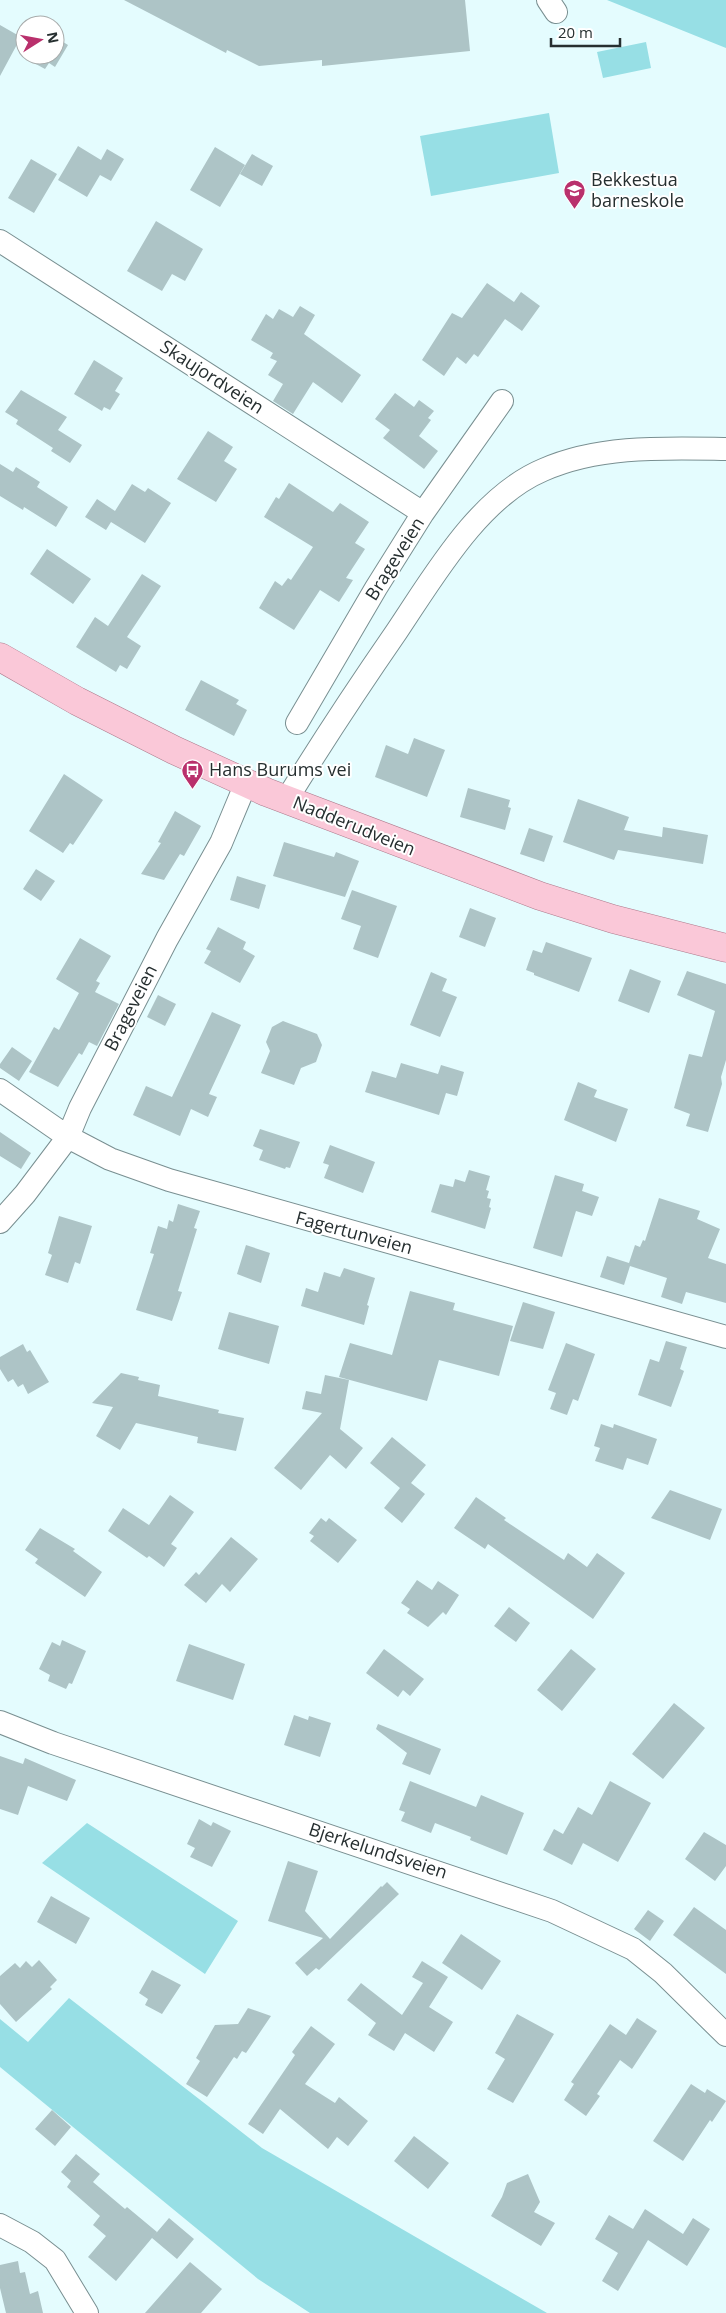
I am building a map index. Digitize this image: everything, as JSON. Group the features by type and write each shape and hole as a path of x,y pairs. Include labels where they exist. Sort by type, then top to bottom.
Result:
{"main road":[{"name":"Nadderudveien","path":"0,657 77,701 174,750 246,783 386,839 540,896 613,919 726,948"}],"street":[{"name":"Skaujordveien","path":"0,241 423,513"},
{"name":"Brageveien","path":"297,723 376,588 423,513 502,401"},
{"path":"287,799 438,569 488,508 514,486 541,470 573,459 604,453 667,448 726,449"},
{"name":"Brageveien","path":"0,1222 31,1188 68,1137 80,1108 162,947 220,843 246,783"},
{"name":"Fagertunveien","path":"0,1090 68,1137 110,1159 169,1180 726,1337"},
{"name":"Bjerkelundsveien","path":"0,1722 71,1749 552,1911 632,1949 663,1973 726,2035"},
{"path":"0,2225 32,2242 55,2260 87,2313"}],"shaded area":[{"path":"607,0 726,0 726,48 711,42"},
{"path":"646,42 651,68 603,78 597,52"},
{"path":"549,113 559,173 431,196 420,136"},
{"path":"87,1823 238,1921 205,1974 42,1863"},
{"path":"69,1998 262,2148 547,2313 310,2313 258,2279 0,2067 0,2019 28,2042"}],"building":[{"path":"124,0 465,0 470,51 322,66 322,60 259,66 227,50 226,53"},
{"path":"0,25 15,34 15,48 0,76"},
{"path":"38,65 48,65 45,69"},
{"path":"78,146 101,160 107,149 124,159 111,181 100,175 87,197 58,180"},
{"path":"215,147 245,165 220,207 190,190"},
{"path":"252,154 273,166 262,186 240,174"},
{"path":"31,159 57,174 34,213 8,198"},
{"path":"156,221 203,249 185,281 172,274 162,291 127,271"},
{"path":"487,283 514,302 521,292 540,306 522,331 505,319 478,357 474,354 466,364 457,357 444,376 422,360 452,313 462,318"},
{"path":"300,306 315,315 304,334 361,375 342,403 313,382 293,414 273,401 283,384 268,375 277,361 270,358 273,353 251,340 266,314 273,319 279,309 293,317"},
{"path":"94,360 123,378 115,391 120,394 110,410 104,407 102,411 74,394"},
{"path":"21,390 67,417 58,430 82,445 70,463 51,451 53,448 16,424 18,420 5,412"},
{"path":"395,393 414,407 419,400 434,411 428,418 431,420 419,436 438,451 424,469 383,438 390,430 375,419"},
{"path":"208,431 233,447 224,461 237,469 216,502 177,479"},
{"path":"0,464 13,472 16,467 40,482 37,487 68,507 56,527 24,507 23,510 0,496"},
{"path":"289,483 333,512 340,503 369,522 355,543 365,549 346,578 353,580 339,602 320,590 294,630 259,608 275,581 282,586 288,578 291,580 313,547 264,517 276,497 279,499"},
{"path":"132,484 145,492 148,488 171,503 145,543 111,522 106,530 85,517 97,499 115,511"},
{"path":"47,549 91,579 73,604 30,574"},
{"path":"142,574 161,586 127,637 141,646 127,669 120,665 116,672 76,647 95,617 108,626"},
{"path":"201,680 239,700 236,704 247,710 234,736 185,710"},
{"path":"414,738 445,750 427,797 375,777 386,745 408,754"},
{"path":"64,774 103,800 73,845 70,843 63,853 29,831"},
{"path":"468,788 510,800 508,807 511,808 505,830 460,817"},
{"path":"578,799 629,817 624,830 662,837 663,827 708,835 703,864 618,850 614,860 563,842"},
{"path":"175,811 201,826 184,856 180,854 164,880 141,874 161,843 158,842"},
{"path":"529,828 553,836 544,862 520,854"},
{"path":"284,842 334,857 336,852 359,861 345,897 273,876"},
{"path":"36,869 55,881 41,901 23,889"},
{"path":"237,876 266,885 259,909 230,900"},
{"path":"352,890 397,906 378,958 353,949 361,926 341,919"},
{"path":"470,908 496,918 485,947 459,937"},
{"path":"218,927 246,942 243,949 255,956 240,983 204,963 211,951 206,949"},
{"path":"80,938 111,956 96,981 100,983 95,992 119,1004 97,1046 89,1042 82,1055 79,1053 58,1087 29,1072 54,1027 59,1030 79,993 56,979"},
{"path":"546,942 592,958 579,992 534,975 534,973 526,970 533,950 542,953"},
{"path":"630,969 661,981 649,1013 618,1001"},
{"path":"687,971 726,984 726,1060 721,1077 722,1084 708,1132 686,1126 690,1114 674,1108 689,1054 702,1057 715,1011 677,995"},
{"path":"431,972 447,979 442,991 457,997 440,1037 410,1025"},
{"path":"158,995 176,1004 165,1026 147,1017"},
{"path":"212,1012 241,1025 209,1094 217,1097 208,1117 191,1109 180,1136 133,1115 146,1086 172,1097"},
{"path":"283,1021 317,1034 322,1045 316,1062 301,1068 294,1085 261,1073 270,1051 266,1042 272,1027"},
{"path":"12,1047 32,1061 19,1081 0,1068 0,1064"},
{"path":"401,1063 438,1074 441,1065 464,1072 457,1096 446,1093 439,1115 365,1092 372,1071 396,1078"},
{"path":"578,1082 597,1090 594,1097 628,1109 616,1142 564,1120"},
{"path":"260,1129 300,1142 290,1168 286,1167 285,1169 259,1160 263,1150 253,1146"},
{"path":"0,1132 31,1153 21,1169 0,1156"},
{"path":"330,1145 375,1162 363,1193 324,1178 329,1165 323,1163"},
{"path":"469,1170 490,1176 486,1190 489,1191 487,1198 491,1199 489,1207 491,1208 485,1229 431,1212 440,1184 453,1187 455,1179 465,1182"},
{"path":"555,1175 584,1184 582,1191 599,1197 592,1216 576,1211 562,1257 533,1248"},
{"path":"659,1198 700,1211 697,1219 720,1229 708,1258 726,1264 726,1303 686,1292 682,1304 661,1297 667,1278 630,1266 624,1285 600,1277 607,1256 629,1263 635,1245 640,1247 643,1240 645,1241"},
{"path":"178,1204 200,1211 194,1228 197,1229 178,1291 182,1292 172,1321 136,1310 154,1254 150,1253 158,1226 167,1229 169,1220 173,1222"},
{"path":"59,1216 92,1226 80,1264 75,1262 68,1283 45,1275 52,1255 48,1253"},
{"path":"246,1245 270,1253 261,1283 237,1274"},
{"path":"344,1268 375,1278 367,1305 369,1306 364,1325 301,1306 306,1288 318,1292 324,1272 340,1277"},
{"path":"410,1291 455,1303 453,1310 513,1326 499,1376 439,1360 427,1401 339,1377 350,1343 392,1355"},
{"path":"523,1302 555,1312 543,1349 510,1341"},
{"path":"229,1312 279,1326 269,1364 218,1349"},
{"path":"666,1341 687,1347 680,1369 684,1371 671,1407 638,1395 650,1359 659,1362"},
{"path":"566,1343 595,1354 578,1401 573,1399 567,1415 550,1409 556,1393 548,1390"},
{"path":"23,1344 27,1352 30,1350 49,1382 28,1394 23,1384 18,1387 13,1379 8,1382 0,1369 0,1357"},
{"path":"121,1373 139,1377 138,1380 160,1385 158,1396 219,1410 218,1413 244,1418 236,1451 197,1443 198,1437 136,1423 120,1450 96,1436 113,1407 92,1403"},
{"path":"325,1375 349,1380 340,1429 363,1448 346,1469 330,1455 301,1490 274,1468 322,1413 302,1409 306,1391 321,1394"},
{"path":"601,1424 613,1428 614,1424 657,1439 648,1465 627,1458 623,1470 595,1461 600,1448 594,1446"},
{"path":"392,1437 426,1465 411,1483 425,1494 402,1523 384,1508 400,1488 370,1463"},
{"path":"670,1490 722,1509 710,1540 651,1518"},
{"path":"170,1495 194,1512 171,1544 177,1548 164,1567 149,1556 147,1558 108,1531 123,1508 149,1525"},
{"path":"476,1497 506,1518 504,1520 564,1560 568,1553 587,1567 597,1553 625,1573 593,1619 488,1544 485,1549 454,1528"},
{"path":"321,1518 326,1522 329,1518 357,1540 338,1563 310,1541 314,1536 309,1533"},
{"path":"40,1528 75,1549 73,1551 102,1572 85,1597 35,1563 38,1559 25,1550"},
{"path":"231,1537 258,1559 230,1592 222,1584 206,1603 184,1585 196,1572 199,1575"},
{"path":"417,1580 432,1590 438,1581 459,1595 446,1615 443,1612 428,1627 407,1613 410,1609 401,1603"},
{"path":"509,1607 530,1623 516,1642 494,1626"},
{"path":"62,1640 86,1651 72,1684 69,1683 66,1689 48,1681 50,1675 39,1669 52,1642 60,1646"},
{"path":"189,1644 245,1664 233,1700 176,1681"},
{"path":"384,1649 424,1679 410,1696 403,1690 398,1697 366,1673"},
{"path":"571,1649 596,1669 562,1711 537,1690"},
{"path":"674,1703 705,1728 663,1779 632,1754"},
{"path":"294,1715 308,1720 309,1716 331,1723 320,1757 284,1745"},
{"path":"378,1724 441,1749 430,1775 402,1764 407,1753 376,1729"},
{"path":"0,1756 23,1764 25,1758 76,1780 67,1801 28,1786 18,1815 0,1809"},
{"path":"410,1781 476,1807 481,1795 524,1813 507,1855 470,1840 471,1837 435,1823 431,1833 401,1821 405,1812 399,1810"},
{"path":"610,1781 651,1803 618,1862 583,1843 572,1865 543,1850 554,1829 563,1834 578,1807 592,1815"},
{"path":"199,1819 211,1826 213,1822 231,1831 212,1867 190,1857 195,1848 187,1844"},
{"path":"704,1832 726,1845 726,1866 715,1881 685,1859"},
{"path":"288,1861 318,1871 305,1911 330,1939 387,1882 399,1894 319,1970 316,1968 307,1976 295,1963 323,1938 268,1921"},
{"path":"51,1896 90,1918 76,1944 37,1922"},
{"path":"694,1907 726,1930 726,1974 673,1935"},
{"path":"648,1910 664,1921 650,1941 634,1929"},
{"path":"461,1934 501,1961 482,1990 442,1963"},
{"path":"39,1960 57,1980 50,1987 52,1989 16,2022 0,2004 0,1976 15,1963 20,1968 26,1961 32,1967"},
{"path":"422,1961 448,1977 429,2007 453,2022 434,2052 405,2033 394,2051 368,2035 376,2023 347,2000 361,1983 402,2015 423,1983 412,1977"},
{"path":"152,1970 181,1985 162,2014 145,2005 148,1999 139,1993"},
{"path":"248,2008 271,2016 246,2053 242,2051 237,2059 234,2057 207,2097 186,2084 200,2061 196,2058 215,2025 238,2024"},
{"path":"517,2014 554,2034 513,2103 487,2089 505,2059 495,2053"},
{"path":"637,2018 657,2031 632,2069 620,2060 597,2094 600,2096 586,2116 564,2100 574,2084 571,2082 610,2024 626,2035"},
{"path":"311,2026 335,2044 305,2084 335,2103 339,2097 368,2121 348,2146 337,2137 328,2149 280,2109 263,2134 248,2124 295,2055 292,2052"},
{"path":"691,2084 705,2093 707,2089 726,2101 712,2122 710,2120 683,2161 653,2141"},
{"path":"52,2110 71,2127 55,2146 35,2129"},
{"path":"414,2136 449,2163 428,2189 394,2161"},
{"path":"76,2154 100,2174 93,2182 125,2209 127,2207 157,2232 116,2281 88,2257 106,2236 93,2225 100,2216 67,2187 71,2181 61,2172"},
{"path":"528,2174 540,2202 534,2212 555,2223 541,2246 491,2216 502,2197 507,2183"},
{"path":"645,2209 683,2234 693,2218 710,2229 687,2266 648,2240 618,2291 602,2281 618,2253 595,2239 609,2215 633,2229"},
{"path":"169,2218 194,2239 177,2259 152,2238"},
{"path":"18,2261 20,2273 25,2272 30,2294 38,2291 43,2313 6,2313 0,2288 0,2265"},
{"path":"190,2262 222,2289 201,2313 145,2313"}],"place":[{"name":"Bekkestua barneskole","path":"575,209"},
{"name":"Hans Burums vei","path":"193,789"}]}
